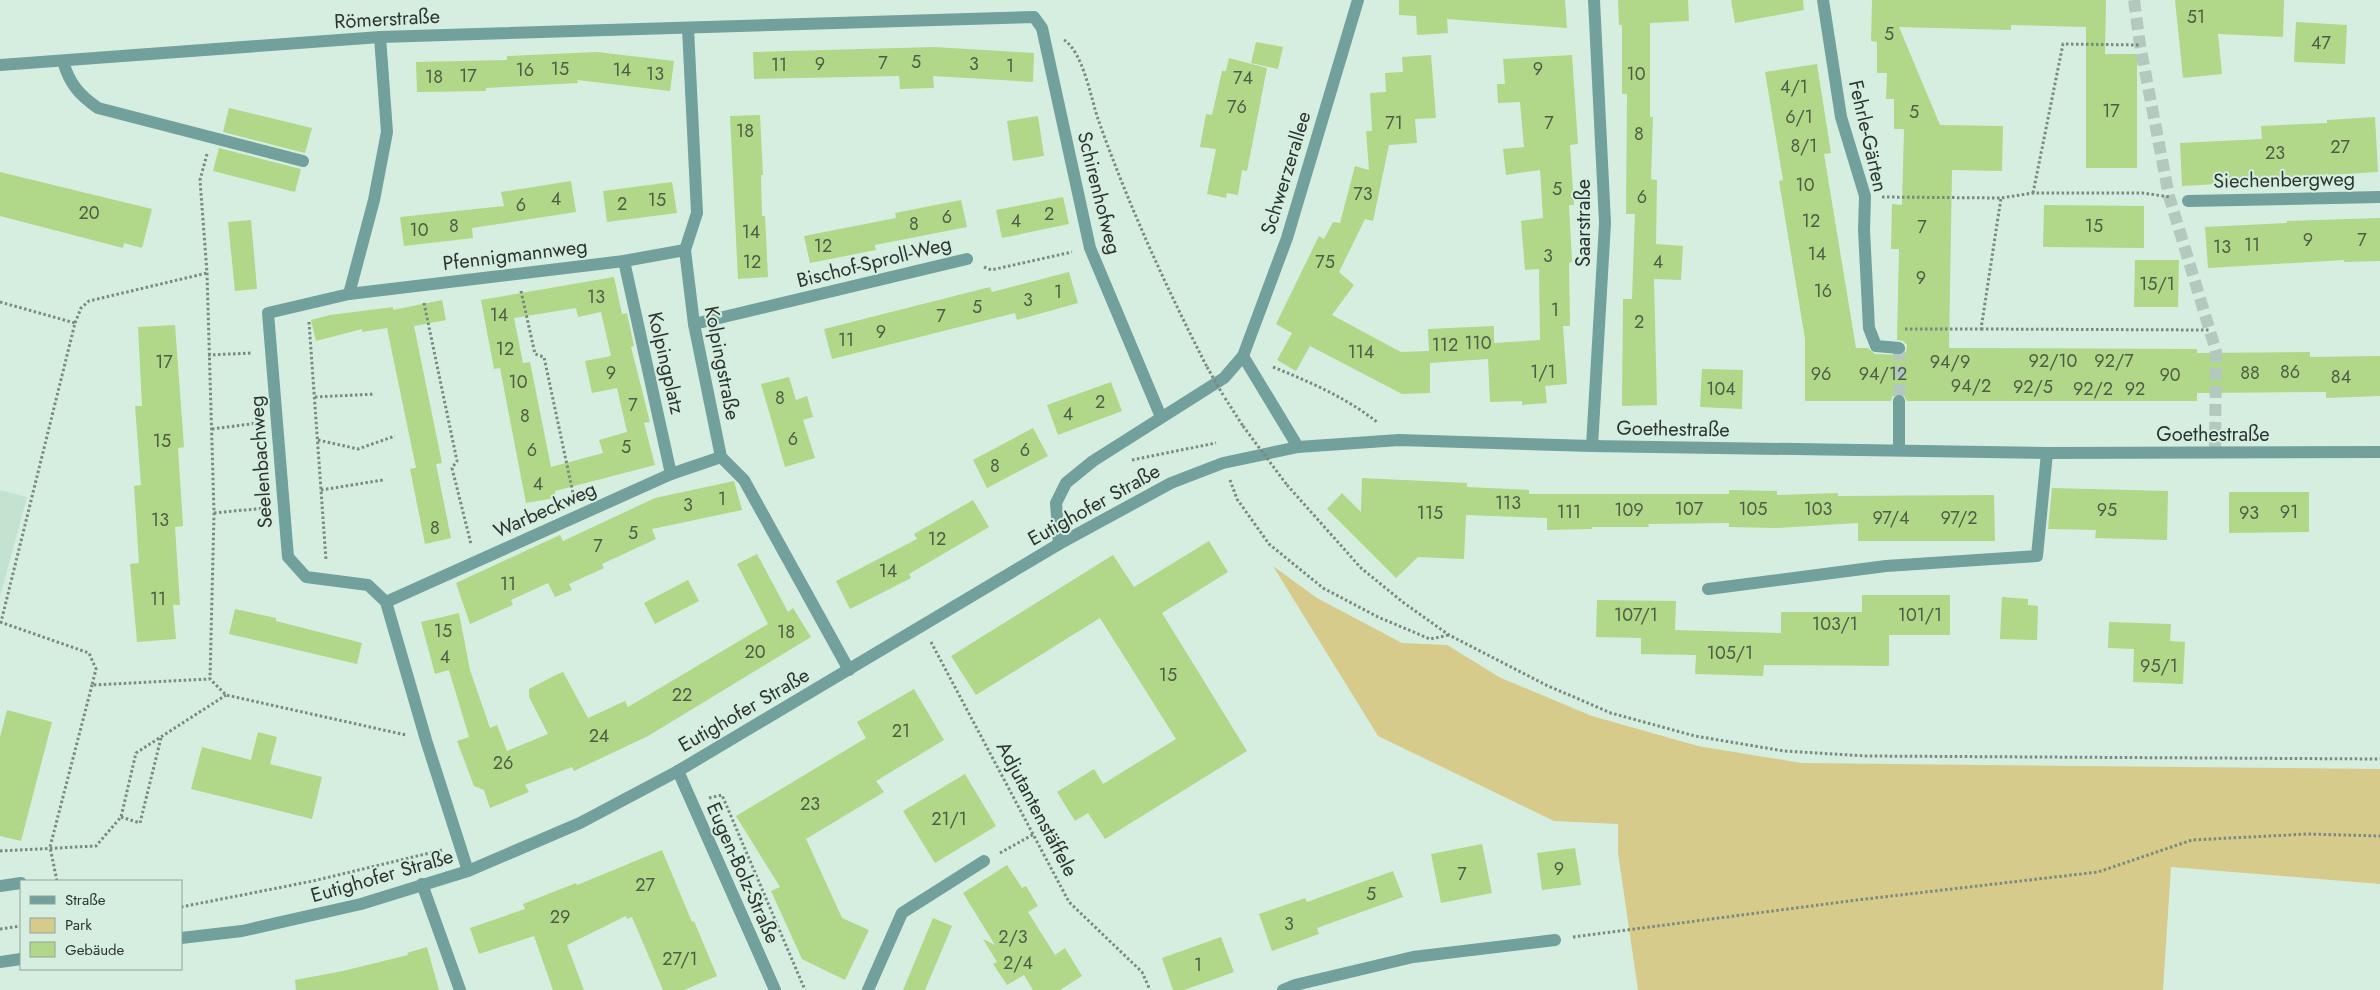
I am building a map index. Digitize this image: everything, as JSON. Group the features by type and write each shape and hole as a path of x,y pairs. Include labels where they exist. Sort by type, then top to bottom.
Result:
{"street":[{"name":"Schwerzerallee","path":"1059,544 1056,503 1066,483 1093,461 1224,378 1244,356 1287,238 1358,0"},
{"name":"Saarstraße","path":"1592,446 1604,223 1594,0"},
{"name":"Fehrle-Gärten","path":"1823,0 1841,117 1865,196 1864,230 1869,328"},
{"name":"Römerstraße","path":"0,65 380,37 1019,16 1034,17 1042,28"},
{"name":"Kolpingstraße","path":"688,28 697,213 685,250 694,324 721,457"},
{"name":"Schirenhofweg","path":"1042,28 1090,248 1161,417"},
{"path":"349,294 374,200 387,132 380,37"},
{"path":"63,61 67,75 81,96 98,108 303,161"},
{"name":"Siechenbergweg","path":"2188,201 2380,197"},
{"name":"Pfennigmannweg","path":"349,294 624,261 685,250"},
{"name":"Bischof-Sproll-Weg","path":"694,324 967,258"},
{"name":"Kolpingplatz","path":"624,261 672,474"},
{"name":"Seelenbachweg","path":"349,294 268,313 288,557 306,577 368,585 386,602"},
{"path":"1869,328 1876,346 1899,348"},
{"path":"1244,356 1298,447"},
{"path":"1899,401 1899,450"},
{"name":"Goethestraße","path":"1298,447 1399,440 1592,446 2047,453 2380,452"},
{"name":"Eutighofer Straße","path":"182,938 242,931 361,904 468,871 580,823 678,771 849,670 921,624 1059,544 1171,483 1223,463 1298,447"},
{"path":"1708,590 1886,566 2037,556 2047,453"},
{"path":"721,457 744,480 849,670"},
{"name":"Warbeckweg","path":"386,602 672,474 721,457"},
{"path":"386,602 426,740 468,871"},
{"name":"Eugen-Bolz-Straße","path":"678,771 775,990"},
{"path":"868,990 902,913 984,861"},
{"path":"0,886 20,884"},
{"path":"422,884 460,990"},
{"path":"1282,990 1413,957 1555,940"},
{"path":"0,962 20,959"}],"path":[{"path":"1042,28 1067,42 1079,58 1119,178 1183,320 1207,367 1243,426 1287,485 1361,568 1404,603 1449,635 1546,685 1611,713 1695,736 1784,751 1866,756 2380,759"},
{"path":"2033,193 2063,44 2140,45"},
{"path":"210,680 214,513 207,273 200,180 212,137"},
{"path":"1865,196 2001,198 2033,193 2143,193 2188,201"},
{"path":"1981,329 2001,198"},
{"name":"Bischof-Sproll-Weg","path":"967,258 991,270 1090,248"},
{"path":"57,880 50,848 96,669 89,653 0,622 75,323 81,308 89,301 207,273"},
{"path":"518,274 535,354 544,357 578,516"},
{"path":"421,285 457,461 452,468 475,562"},
{"path":"0,302 75,323"},
{"path":"308,304 328,579"},
{"path":"1869,328 2209,330"},
{"path":"208,355 272,353"},
{"path":"1244,356 1308,381 1354,404 1399,440"},
{"path":"315,397 376,394"},
{"path":"212,429 277,421"},
{"path":"318,440 358,448 395,436"},
{"path":"1223,463 1237,499 1269,544 1323,588 1378,617 1430,639 1449,635"},
{"path":"321,490 383,480"},
{"path":"214,513 284,507"},
{"name":"Adjutantenstäffele","path":"921,624 1069,902 1142,972 1150,990"},
{"path":"92,685 210,680 226,695 426,740"},
{"path":"0,851 96,846 121,817 136,753 226,695"},
{"path":"121,817 140,823 161,737"},
{"path":"722,794 805,990"},
{"path":"984,861 1034,834"},
{"path":"1555,940 1857,900 2098,872 2192,840 2308,834 2380,836"},
{"path":"182,907 313,881 460,846"},
{"path":"0,929 20,926"}],"shaded area":[{"path":"0,490 27,497 0,597"}],"green space":[{"path":"1273,566 1317,598 1402,643 1447,645 1501,678 1592,716 1698,746 1802,763 2380,769 2380,884 2171,867 2163,990 1638,990 1618,853 1618,824 1554,821 1378,736"}],"building":[{"path":"1399,0 1565,0 1567,28 1447,19 1448,33 1417,35 1416,16 1399,15"},
{"path":"1618,0 1688,0 1689,21 1650,23 1650,117 1653,117 1651,179 1657,180 1656,244 1683,246 1681,280 1654,279 1657,405 1622,406 1623,299 1632,299 1635,214 1626,214 1627,94 1622,94 1622,25 1619,25"},
{"path":"1731,0 1803,0 1804,10 1735,23"},
{"path":"1872,0 2106,0 2105,54 2137,54 2137,168 2086,168 2086,27 2011,25 2011,30 1899,27 1940,125 2003,126 2002,171 1952,170 1949,348 2197,349 2197,353 2310,352 2310,357 2380,356 2380,396 2326,398 2326,392 2197,393 2197,401 1907,401 1903,394 1899,393 1892,397 1891,401 1805,401 1805,339 1779,181 1783,180 1765,72 1817,64 1831,153 1824,154 1856,348 1868,348 1875,354 1903,355 1906,352 1907,345 1903,341 1897,340 1899,249 1891,249 1892,204 1902,205 1904,129 1894,129 1894,99 1886,99 1887,73 1877,73 1877,42 1871,41"},
{"path":"2175,0 2284,0 2283,37 2218,34 2222,74 2183,78"},
{"path":"2296,22 2347,25 2345,64 2294,62"},
{"path":"1256,42 1283,47 1278,69 1251,63"},
{"path":"934,47 1034,53 1033,82 933,76 934,88 900,89 899,76 754,79 753,52"},
{"path":"597,52 674,61 670,91 577,80 578,83 486,88 486,91 417,92 416,62 507,60 507,56"},
{"path":"1431,55 1436,118 1415,119 1417,143 1389,145 1373,221 1365,219 1339,272 1354,285 1332,315 1401,352 1429,351 1428,329 1494,326 1494,343 1540,340 1539,269 1525,270 1521,221 1543,218 1540,170 1506,175 1503,149 1524,147 1520,102 1498,103 1497,84 1505,84 1503,59 1572,55 1578,144 1570,145 1574,205 1569,205 1572,262 1569,263 1570,326 1563,326 1567,384 1545,386 1547,403 1522,405 1522,401 1490,402 1488,359 1430,363 1430,393 1402,394 1310,346 1296,371 1277,360 1292,333 1276,324 1319,236 1324,239 1333,222 1340,223 1355,166 1369,170 1366,131 1372,131 1370,93 1386,92 1385,73 1403,72 1402,57"},
{"path":"1229,58 1267,68 1247,171 1242,170 1238,195 1227,193 1226,198 1207,194 1216,149 1200,147 1206,114 1212,115 1222,71 1226,71"},
{"path":"229,108 312,128 305,153 223,132"},
{"path":"760,115 763,175 761,175 762,216 765,216 768,277 738,279 730,116"},
{"path":"1038,116 1044,156 1013,161 1007,121"},
{"path":"2375,117 2378,172 2312,176 2312,179 2182,186 2180,143 2262,139 2261,126 2327,123 2327,120"},
{"path":"219,148 301,169 295,192 213,171"},
{"path":"0,172 152,209 142,248 124,243 123,248 0,216"},
{"path":"571,181 576,212 472,228 473,238 404,246 400,217 504,206 501,192"},
{"path":"672,182 677,213 607,222 603,191"},
{"path":"1063,197 1069,224 1002,238 996,210"},
{"path":"961,200 967,227 875,245 876,250 810,263 804,236 896,218 895,213"},
{"path":"2044,205 2144,206 2144,248 2043,247"},
{"path":"2380,218 2380,261 2344,262 2344,260 2208,268 2205,227 2287,223 2287,221"},
{"path":"251,220 257,289 235,291 228,222"},
{"path":"2135,260 2179,260 2178,307 2134,307"},
{"path":"1069,272 1078,303 1017,320 1015,313 832,359 824,329 990,287 992,292"},
{"path":"614,277 622,314 627,313 634,346 631,347 650,422 644,423 655,465 555,491 555,498 526,503 500,368 494,369 481,300","holes":["576,308 578,317 601,312 611,356 585,361 592,393 617,388 627,432 599,440 603,453 551,467 530,362 523,363 514,318"]},
{"path":"442,300 446,320 414,326 442,463 436,464 451,538 425,544 410,469 416,468 387,328 362,332 362,329 316,341 311,320 330,315 393,307 393,310"},
{"path":"175,325 184,447 178,448 183,526 175,527 180,605 173,605 176,639 137,642 130,564 139,563 134,486 141,485 135,406 142,406 138,327"},
{"path":"1702,369 1743,370 1742,409 1700,407"},
{"path":"789,377 796,400 807,396 813,417 803,420 815,458 785,467 761,384"},
{"path":"1111,382 1122,411 1058,435 1047,405"},
{"path":"1033,428 1048,456 987,488 973,460"},
{"path":"1362,478 1467,483 1467,487 1529,490 1529,494 1729,494 1729,490 1777,491 1777,495 1838,493 1838,496 1994,495 1995,541 1858,541 1858,523 1776,528 1729,527 1729,523 1648,524 1649,527 1592,527 1592,529 1547,530 1547,518 1466,515 1464,559 1418,557 1396,578 1327,509 1342,493 1361,512"},
{"path":"734,481 742,510 652,529 656,539 602,564 604,568 569,584 572,590 555,597 548,583 511,600 513,605 470,624 456,583 560,535 563,541 655,498"},
{"path":"2052,488 2168,491 2167,540 2095,538 2096,530 2048,529"},
{"path":"2229,492 2309,492 2309,532 2229,533"},
{"path":"973,500 989,527 909,574 911,578 850,609 836,581 917,539 914,534"},
{"path":"1209,541 1228,572 1162,613 1247,751 1105,839 1088,813 1075,821 1057,792 1094,769 1103,784 1176,739 1100,618 976,695 951,656 1113,555 1134,587"},
{"path":"757,554 788,612 793,608 811,637 648,736 574,771 572,767 525,785 529,792 490,808 484,790 474,786 457,741 469,737 449,670 435,674 421,622 459,613 470,670 490,728 497,725 507,751 548,734 529,697 529,689 554,676 563,672 588,718 625,701 628,707 768,624 737,564"},
{"path":"688,580 699,601 655,624 644,603"},
{"path":"1862,595 1950,595 1950,635 1889,635 1889,666 1764,665 1763,676 1695,674 1696,655 1641,654 1641,638 1596,637 1597,600 1676,601 1675,630 1781,633 1781,612 1862,612"},
{"path":"2002,597 2028,599 2028,605 2038,606 2037,640 2000,639"},
{"path":"235,609 276,618 276,621 362,643 357,664 229,634"},
{"path":"2109,622 2171,624 2170,641 2185,642 2183,684 2133,682 2134,649 2108,648"},
{"path":"914,689 944,740 876,781 884,792 806,839 842,918 869,930 845,980 802,959 771,891 780,887 736,816 866,738 857,722"},
{"path":"7,710 52,722 21,841 0,836 0,737"},
{"path":"258,732 277,737 270,764 322,777 312,819 191,789 202,747 251,760"},
{"path":"965,774 996,826 935,863 903,811"},
{"path":"1482,844 1492,893 1441,903 1431,854"},
{"path":"1575,848 1581,885 1542,890 1537,853"},
{"path":"662,850 717,976 684,990 663,990 632,917 627,919 626,916 567,945 584,990 553,990 534,936 479,954 470,928 525,909 523,904 576,883 577,885"},
{"path":"1007,865 1022,888 1026,886 1038,906 1028,912 1055,955 1065,948 1082,976 1060,990 1033,990 1024,975 1007,985 993,964 997,962 983,939 995,945 963,893"},
{"path":"1393,871 1403,897 1317,928 1319,934 1272,951 1259,914 1305,898 1307,902"},
{"path":"933,918 952,926 925,990 903,990"},
{"path":"1221,937 1234,972 1184,990 1173,990 1162,958"},
{"path":"427,947 439,990 296,990 295,980 343,971 408,955 407,953"}],"tunnel":[{"path":"2134,0 2140,45 2169,196 2216,351 2215,453"},
{"path":"1899,348 1899,401"}]}
